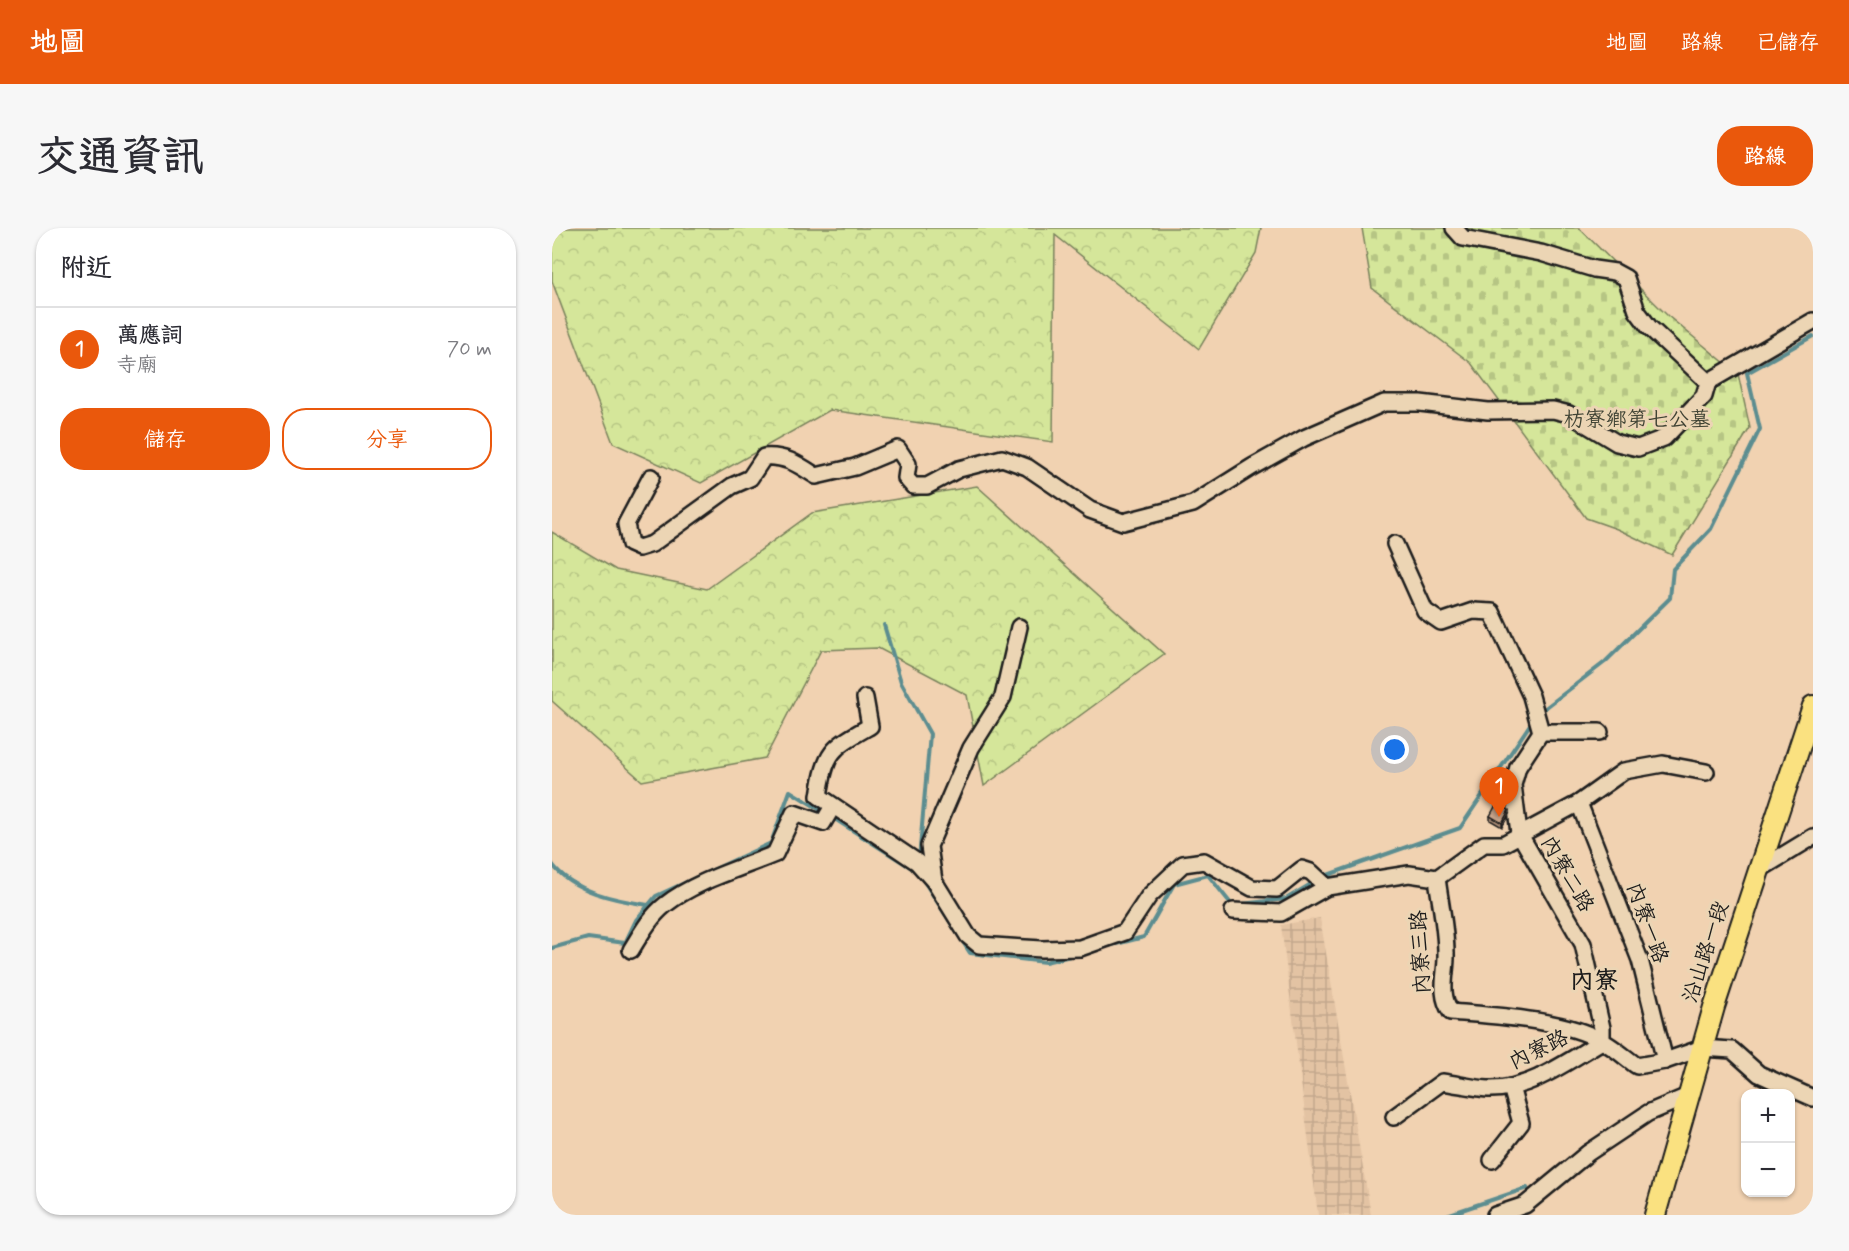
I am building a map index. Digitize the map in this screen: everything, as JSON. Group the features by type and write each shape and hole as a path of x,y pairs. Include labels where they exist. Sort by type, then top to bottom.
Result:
{"main road":[{"name":"沿山路一段","path":"1655,1215 1702,1048 1757,871 1813,706"}],"street":[{"path":"1454,228 1463,238 1541,253 1594,269 1615,272 1626,278 1637,311 1649,327 1708,382"},
{"path":"651,477 626,524 630,544 639,548 652,544 732,486 750,478 764,457 774,456 792,461 816,476 855,467 898,449 908,464 906,478 913,486 927,486 959,469 1002,458 1027,467 1090,510 1123,522 1193,504 1304,438 1384,403 1420,403 1488,411 1553,410 1569,414 1617,443 1638,448 1664,438 1704,396 1708,382 1813,321"},
{"path":"1395,544 1425,611 1442,622 1473,612 1492,612 1533,705 1540,729 1600,732"},
{"path":"926,871 929,846 971,748 1003,697 1018,627"},
{"path":"828,813 819,796 822,777 834,747 870,726 866,698"},
{"name":"內寮二路","path":"1540,729 1518,767 1513,785 1519,833 1583,944 1602,1028 1602,1041"},
{"path":"1233,911 1281,913 1326,886 1409,874 1437,878 1484,844 1503,844 1519,833 1579,803 1624,771 1663,764 1706,772"},
{"name":"內寮一路","path":"1579,803 1640,960 1665,1061"},
{"path":"631,950 647,924 665,905 705,883 775,854 794,813 828,813 926,871 968,936 979,945 1042,949 1080,948 1125,932 1149,896 1183,864 1204,861 1252,888 1277,889 1302,869 1313,873 1326,886"},
{"path":"1757,871 1813,837"},
{"name":"內寮三路","path":"1437,878 1447,954 1443,974 1446,1005 1451,1012 1507,1017 1556,1026 1602,1041"},
{"name":"內寮路","path":"1394,1117 1442,1082 1489,1089 1511,1087 1548,1072 1602,1041 1637,1066 1665,1061 1702,1048"},
{"path":"1702,1048 1732,1050 1759,1074 1813,1098"},
{"path":"1492,1160 1521,1123 1511,1087"},
{"path":"1495,1215 1525,1205 1588,1153 1640,1118 1688,1096"}],"shaded area":[{"path":"1320,918 1371,1215 1318,1215 1281,925"}],"green space":[{"path":"552,228 1261,228 1256,253 1199,349 1055,235 1053,442 830,410 701,483 613,443 552,281"},
{"name":"枋寮鄉第七公墓","path":"1362,228 1579,228 1668,316 1738,374 1750,428 1672,555 1617,529 1586,518 1471,363 1372,288"},
{"path":"977,486 1164,654 984,786 967,695 878,648 821,650 765,758 642,781 552,701 552,532 616,570 707,589 812,513"}],"building":[{"path":"1497,803 1509,810 1502,823 1490,816"}],"waterway":[{"path":"1540,712 1605,662 1670,598 1673,569 1711,529 1760,429 1747,373 1813,336"},
{"path":"884,625 901,682 930,734 919,860"},
{"path":"1322,877 1460,828 1533,720"},
{"path":"552,948 588,938 625,943 636,920 656,896 771,843 790,791 824,812"},
{"path":"830,816 918,872 970,953 1045,962 1075,955"},
{"path":"552,864 571,882 583,888 609,897 648,905"},
{"path":"1100,948 1144,937 1174,884 1208,875 1232,905 1286,899 1316,881"},
{"path":"1447,1215 1527,1188"}],"place":[{"name":"萬應詞","path":"1499,817"}],"district":[{"name":"内寮","path":"1594,981"}]}
